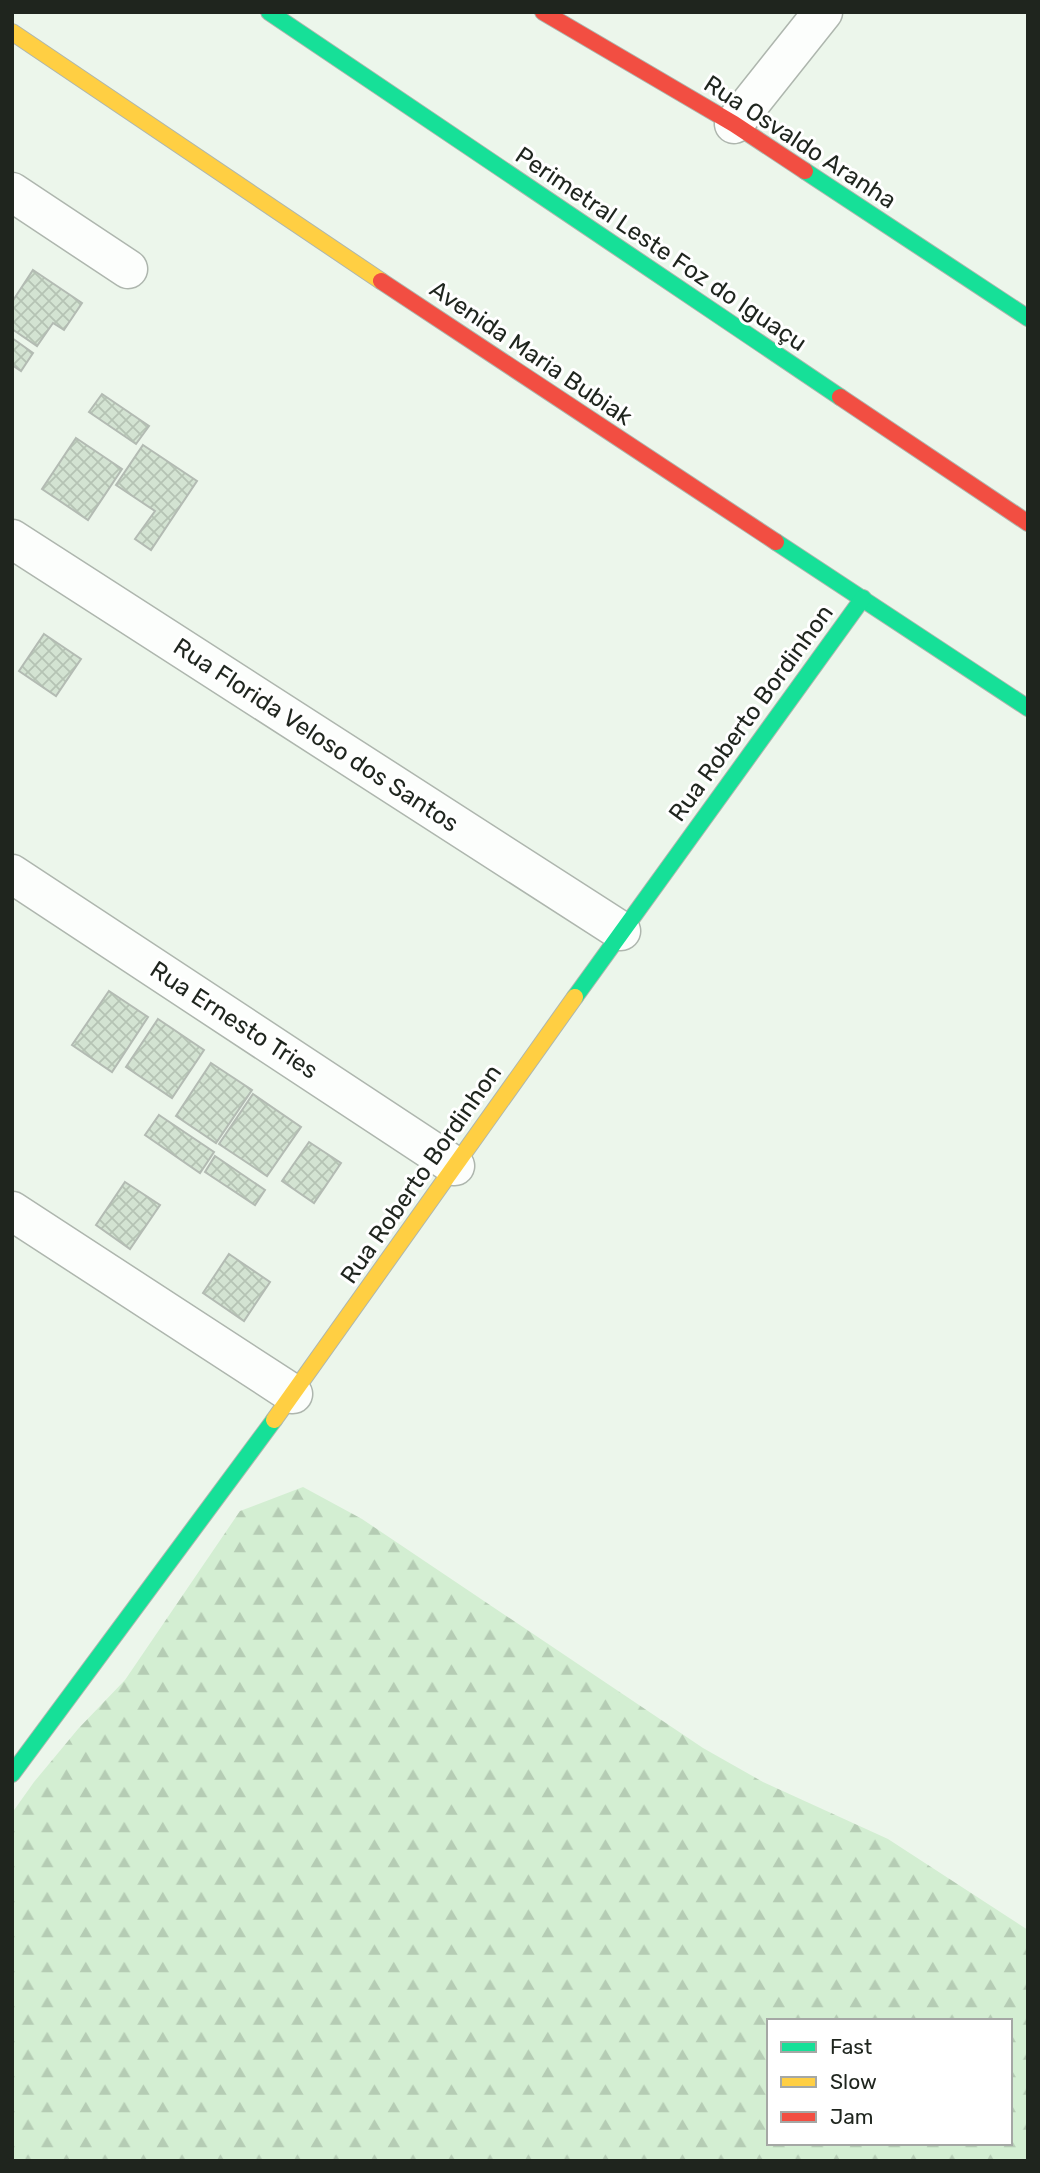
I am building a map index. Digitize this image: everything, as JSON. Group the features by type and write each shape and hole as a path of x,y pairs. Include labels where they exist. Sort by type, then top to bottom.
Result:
{"main road":[{"name":"Perimetral Leste Foz do Iguaçu","path":"269,12 1028,523"},
{"name":"Rua Osvaldo Aranha","path":"543,12 734,124 1028,318"},
{"name":"Avenida Maria Bubiak","path":"12,32 522,376 1028,708"},
{"name":"Rua Roberto Bordinhon","path":"12,1774 293,1394 621,931 863,598"}],"street":[{"path":"734,124 822,12"},
{"path":"12,192 128,269"},
{"name":"Rua Florida Veloso dos Santos","path":"12,539 621,931"},
{"name":"Rua Ernesto Tries","path":"12,874 455,1166"},
{"path":"12,1211 293,1394"}],"green space":[{"path":"303,1487 362,1519 703,1748 763,1782 888,1839 1028,1930 1028,2161 12,2161 12,1813 78,1729 125,1680 240,1511"}],"building":[{"path":"33,270 82,303 64,330 53,323 37,346 12,329 12,302"},
{"path":"12,338 33,353 21,371 12,365"},
{"path":"102,394 149,426 136,444 89,412"},
{"path":"76,438 122,469 88,520 42,489"},
{"path":"143,445 197,481 151,550 135,539 155,511 116,485"},
{"path":"44,634 81,659 56,696 19,671"},
{"path":"109,991 148,1017 112,1072 72,1045"},
{"path":"158,1019 204,1050 172,1098 126,1067"},
{"path":"211,1063 252,1090 216,1143 176,1116"},
{"path":"253,1094 301,1127 267,1176 219,1144"},
{"path":"159,1115 214,1152 200,1173 145,1135"},
{"path":"309,1142 341,1163 314,1203 282,1181"},
{"path":"215,1156 265,1190 255,1205 205,1172"},
{"path":"125,1182 160,1205 130,1249 96,1225"},
{"path":"229,1254 270,1282 244,1321 203,1293"}],"traffic: fast":[{"path":"269,12 840,397"},
{"path":"805,171 1028,318"},
{"path":"776,542 1028,708"},
{"path":"575,997 863,598"},
{"path":"12,1774 274,1420"}],"traffic: slow":[{"path":"12,32 381,281"},
{"path":"274,1420 575,997"}],"traffic: jam":[{"path":"543,12 734,124 805,171"},
{"path":"381,281 776,542"},
{"path":"840,397 1028,523"}]}
